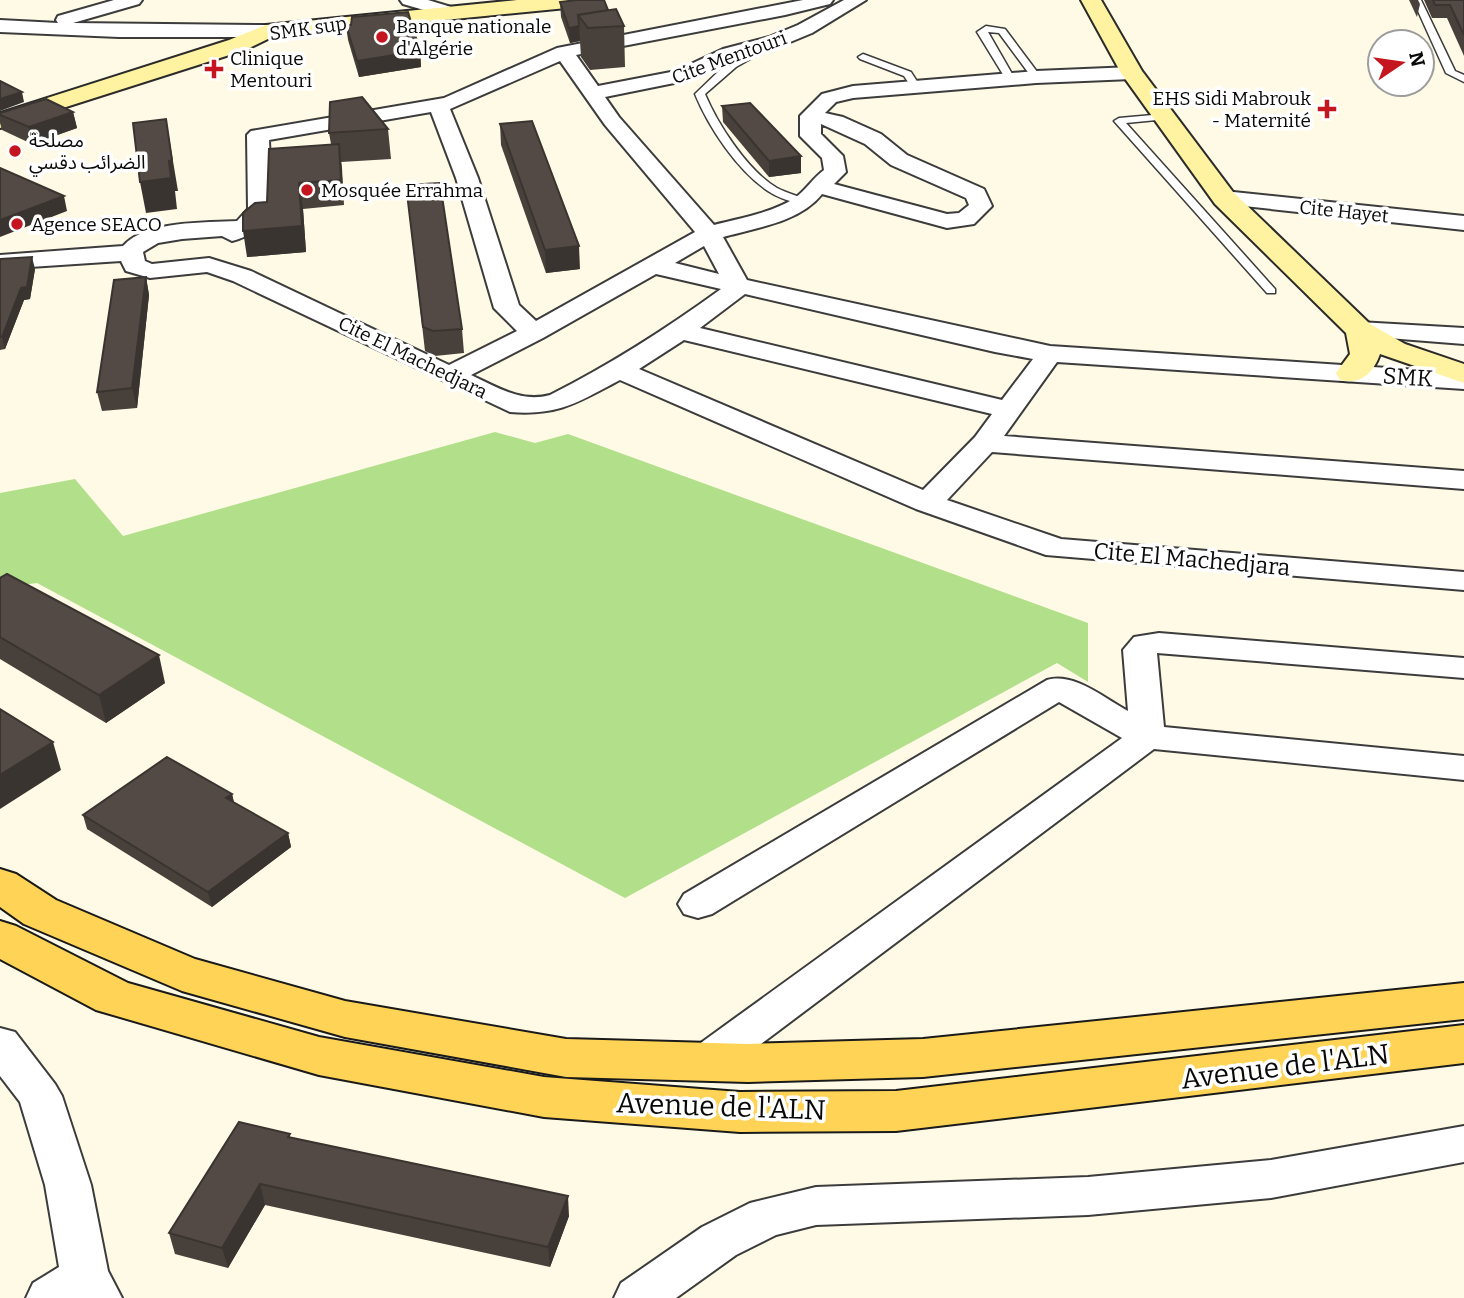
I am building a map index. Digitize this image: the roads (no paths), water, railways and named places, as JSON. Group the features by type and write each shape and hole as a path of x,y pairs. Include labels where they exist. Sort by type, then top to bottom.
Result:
{"main road":[{"path":"0,107 220,39 266,31 366,0"},
{"name":"SMK sup","path":"0,121 237,45 266,31 322,23 455,14 587,0"},
{"path":"1091,0 1132,73 1224,198 1359,330 1394,350 1464,374"},
{"path":"1351,373 1359,367 1366,353 1359,330"},
{"path":"0,885 40,912 182,973 345,1019 566,1058 706,1062 923,1058 1464,1001"},
{"name":"Avenue de l'ALN","path":"0,938 113,997 319,1056 544,1097 740,1112 896,1111 1464,1044"}],"street":[{"path":"0,41 133,0"},
{"path":"409,0 455,14"},
{"name":"Cite Mentouri","path":"209,265 203,256 207,249 257,216 258,135 449,103 564,52 785,10 824,0"},
{"name":"Cite Mentouri","path":"593,93 682,76 730,53 776,41 805,29 857,0"},
{"path":"0,26 35,29 266,31"},
{"path":"564,52 612,121 709,234 738,286"},
{"path":"450,375 534,333 654,266 678,249 709,234 770,217 810,194 835,172 832,156 811,135 810,116 829,98 853,92 915,86 1132,73"},
{"path":"438,105 467,177 507,308 534,333"},
{"path":"810,116 836,121 873,139 899,160 976,194 981,206 966,219 947,221 810,194"},
{"name":"Cite Hayet","path":"1224,198 1464,223"},
{"path":"0,262 131,253 138,244 161,235 242,228"},
{"path":"131,253 135,266 143,270 209,265"},
{"name":"Cite El Machedjara","path":"209,265 252,280 510,404 530,406 560,401 619,370 680,331 738,286"},
{"path":"654,266 995,344 1050,354 1351,373"},
{"path":"1359,330 1464,336"},
{"path":"680,331 1010,410"},
{"path":"927,503 985,443 1050,354"},
{"name":"Cite El Machedjara","path":"619,370 927,503 1057,548 1464,581"},
{"name":"SMK","path":"1351,373 1464,381"},
{"path":"985,443 1464,480"},
{"path":"1147,737 1140,650 1146,644 1464,668"},
{"path":"698,904 1059,688 1147,737 1464,768"},
{"path":"706,1062 1147,737"},
{"path":"0,1044 40,1096 68,1185 77,1291"},
{"path":"638,1298 719,1241 766,1217 816,1206 1088,1196 1271,1179 1464,1144"}],"lane":[{"path":"1417,0 1451,73 1464,79"},
{"path":"1010,79 981,32 986,29 1002,31 1036,77"},
{"path":"776,41 735,61 712,79 700,94 704,108 735,150 771,189 810,194"},
{"path":"863,57 908,74 915,86"},
{"path":"1164,117 1119,121 1271,291"}],"place":[{"name":"Banque nationale d'Algérie","path":"382,37"},
{"name":"Clinique Mentouri","path":"214,69"},
{"name":"EHS Sidi Mabrouk - Maternité","path":"1327,109"},
{"name":"مصلحة الضرائب دقسي","path":"15,151"},
{"name":"Mosquée Errahma","path":"307,190"},
{"name":"Agence SEACO","path":"17,224"}]}
